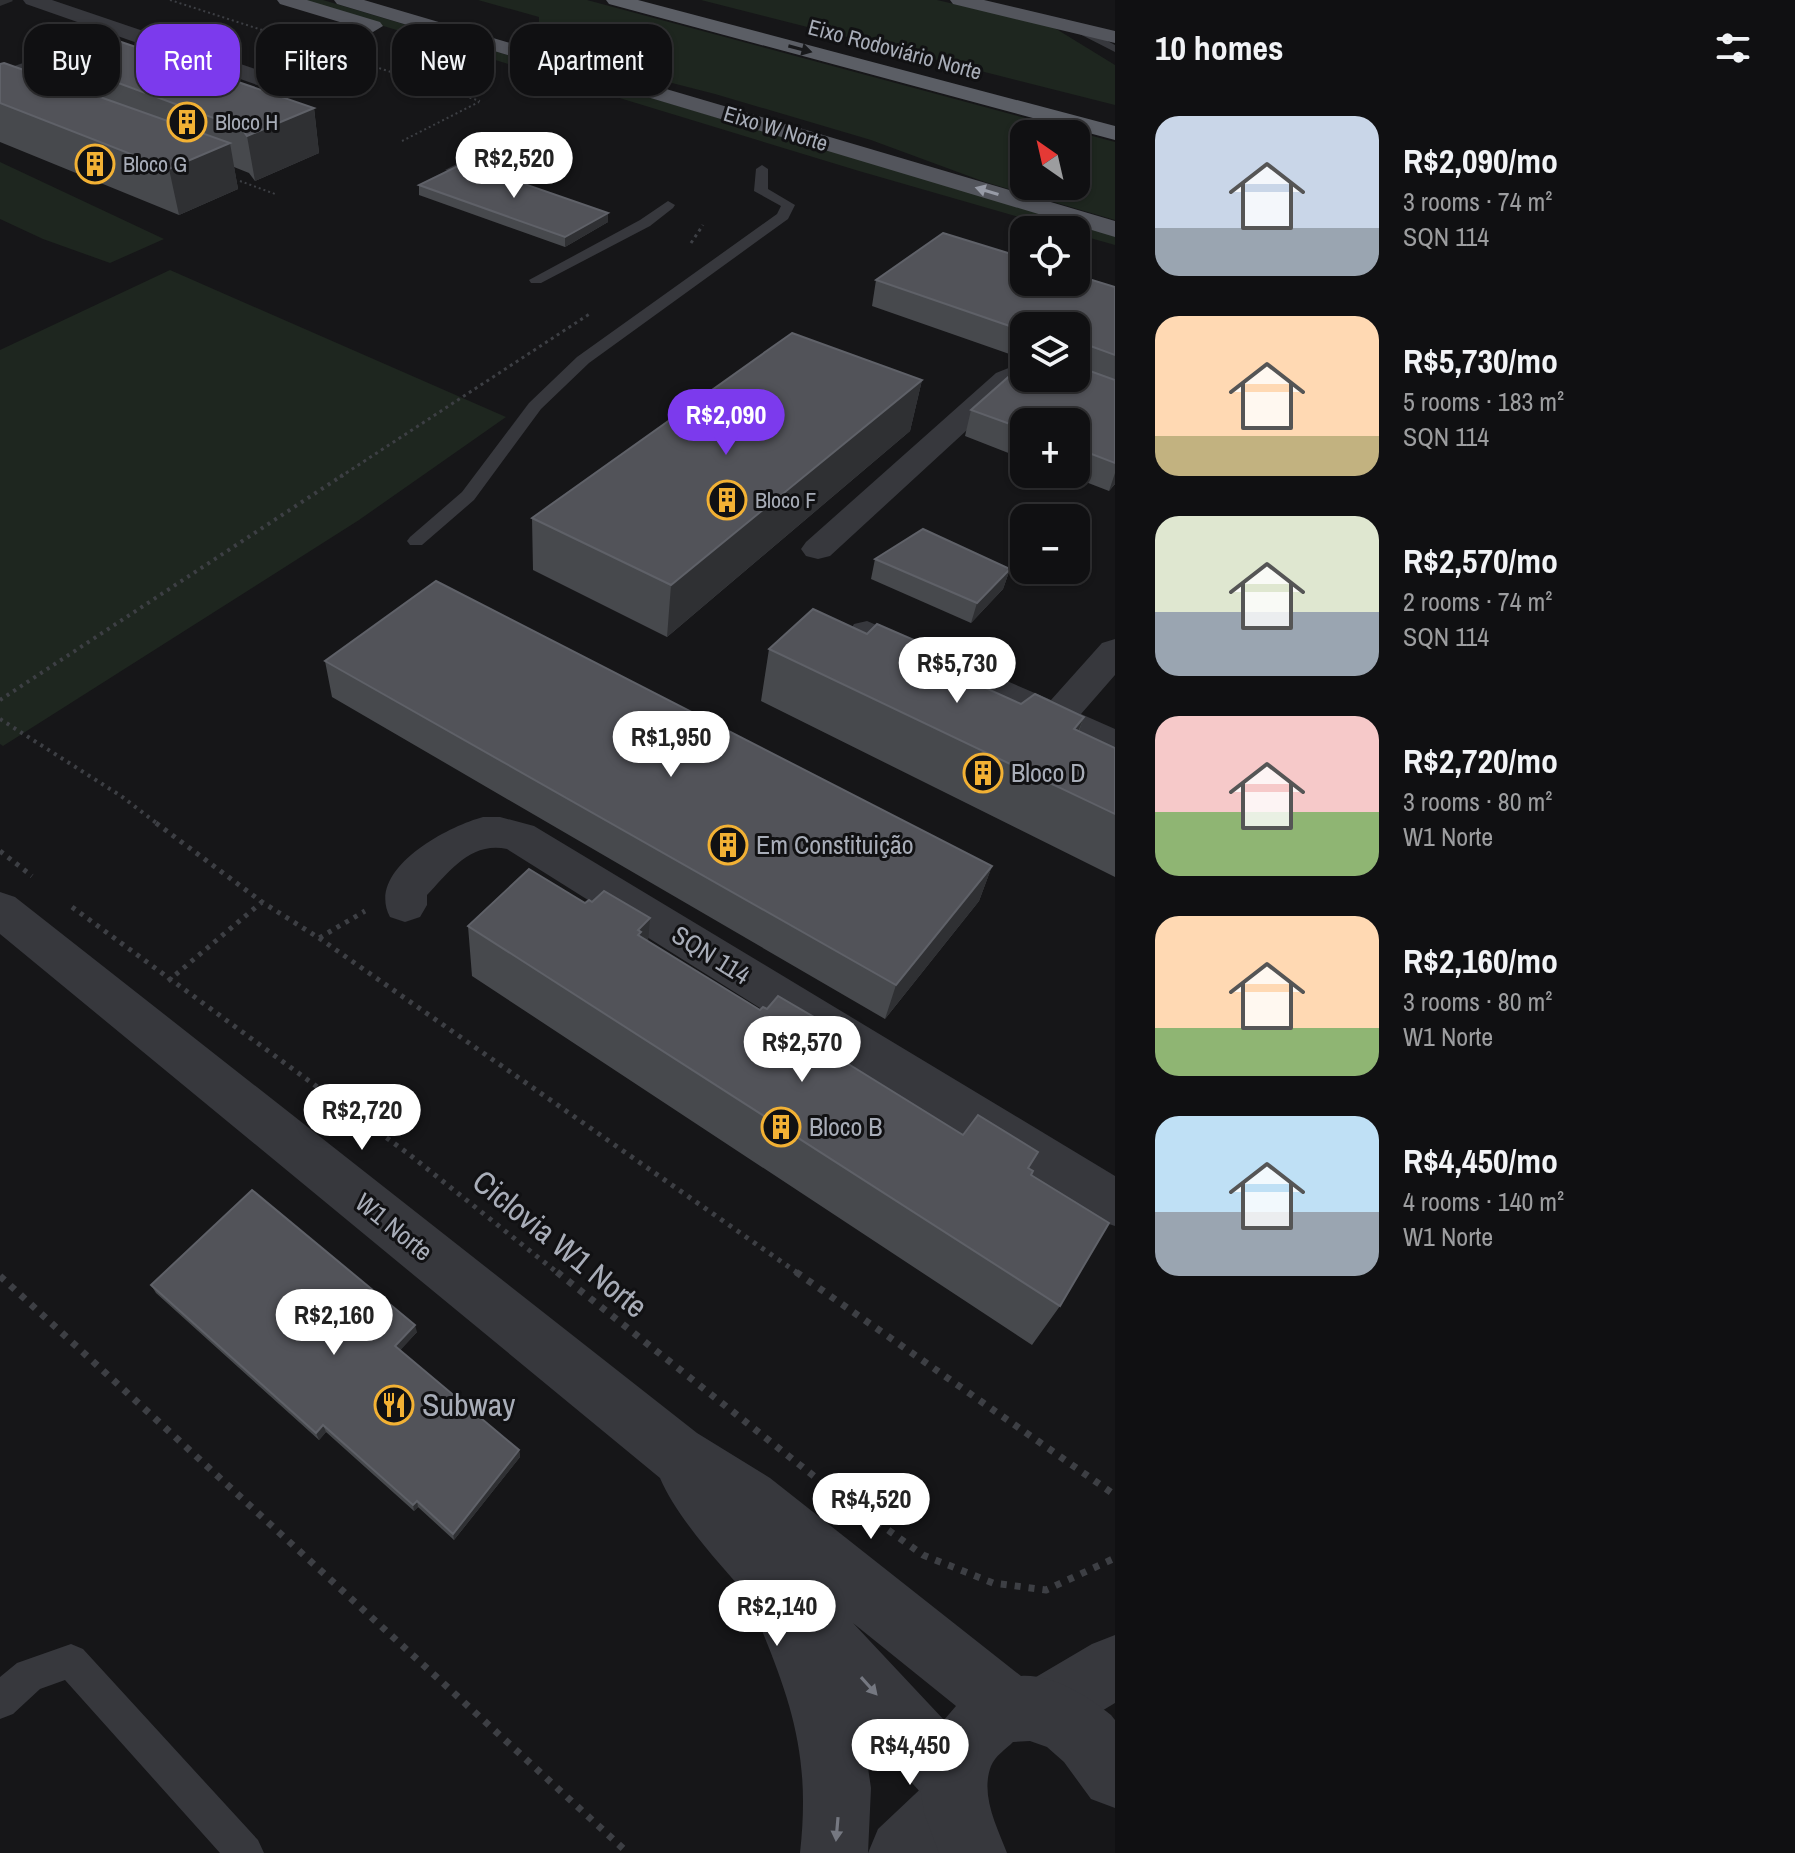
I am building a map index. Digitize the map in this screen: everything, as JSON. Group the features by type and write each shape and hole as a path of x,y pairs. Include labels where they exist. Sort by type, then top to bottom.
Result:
{"highway":[{"name":"Eixo Rodoviário Norte","path":"616,0 1115,133"},
{"name":"Eixo Rodoviário Norte","path":"681,0 1115,112"}],"main road":[{"name":"Eixo W Norte","path":"287,0 1010,220"},
{"name":"Eixo W Norte","path":"344,0 1115,229"},
{"path":"960,0 1115,37"},
{"path":"1027,0 1115,20"},
{"path":"1090,244 1115,252"}],"street":[{"path":"33,0 256,77"},
{"path":"5,87 132,32"},
{"path":"818,549 1010,377"},
{"path":"867,632 1115,745"},
{"path":"1056,719 1115,651"},
{"name":"SQN 114","path":"405,898 448,848 464,838 481,830 498,830 519,837 1115,1203"},
{"name":"W1 Norte","path":"18,894 130,1014 676,1454 749,1499 1025,1709 1076,1726 1105,1755 1115,1775"},
{"name":"W1 Norte","path":"676,1454 724,1522 961,1812"},
{"path":"764,1570 818,1684 836,1748 839,1823 834,1853"},
{"path":"902,1853 961,1812 963,1747 982,1723 1025,1709 1115,1667"}],"lane":[{"path":"1074,27 1115,49"},
{"path":"451,170 498,147"},
{"path":"416,541 468,496 535,406 583,360 783,216 788,205 761,191 762,169"},
{"path":"536,280 645,223 668,205"},
{"path":"0,1701 29,1675 71,1661 245,1853"}],"path":[{"path":"170,0 480,101 402,141"},
{"path":"240,181 275,194"},
{"path":"686,250 703,225"},
{"path":"0,700 593,311"},
{"path":"0,719 121,796 262,902 319,938 1115,1495"},
{"path":"0,851 18,894"},
{"name":"Ciclovia W1 Norte","path":"60,897 410,1155 820,1481 923,1555 993,1583 1046,1590 1115,1558"},
{"path":"319,938 405,898"},
{"path":"130,1014 262,902"},
{"path":"0,1276 628,1853"}],"shaded area":[{"path":"298,0 323,0 404,24 392,24 392,29"},
{"path":"478,0 587,0 1033,120 1010,120 1010,189 871,140 672,83 672,24 539,24 539,17"},
{"path":"701,0 937,0 1053,27 1115,65 1115,105"},
{"path":"494,51 510,56 510,65 494,60"},
{"path":"613,96 645,96 1048,216 1015,216"},
{"path":"1090,135 1115,142 1115,220 1047,200 1090,200"},
{"path":"0,162 164,239 110,263 43,239 0,219"},
{"path":"1090,229 1115,236 1115,245 1090,238"},
{"path":"170,270 506,417 359,520 3,746 0,744 0,350"}],"building":[{"path":"120,42 136,47 136,89 120,84"},
{"path":"0,64 24,70 24,96 97,96 230,143 169,169 0,103"},
{"path":"240,83 256,88 256,96 279,96 314,108 247,136 241,128 154,96 240,96"},
{"path":"464,163 608,213 565,237 419,185"},
{"path":"943,233 1010,254 1010,296 1090,296 1090,279 1115,287 1115,355 1090,346 1090,312 1010,312 1010,326 876,280"},
{"path":"792,333 922,380 671,585 532,518"},
{"path":"1090,371 1115,380 1115,463 1090,453 1090,408 1010,408 1010,424 971,410 1010,375 1010,392 1090,392"},
{"path":"923,529 1010,569 977,603 875,559"},
{"name":"Em Constituição","path":"436,581 992,866 896,985 325,661"},
{"path":"813,609 867,634 877,624 921,643 910,654 1021,704 1035,694 1084,717 1074,729 1115,748 1115,814 769,649"},
{"path":"529,869 585,903 589,900 592,902 604,891 650,918 638,930 641,932 638,935 760,1010 763,1007 767,1009 778,996 831,1027 820,1041 824,1043 821,1047 963,1135 978,1115 1038,1152 1028,1168 1033,1171 1031,1175 1109,1223 1060,1306 468,926"},
{"path":"252,1190 415,1325 395,1346 519,1450 453,1534 417,1501 413,1505 323,1425 316,1433 151,1285"}],"place":[{"name":"Bloco H","path":"187,122"},
{"name":"Bloco G","path":"95,164"},
{"name":"Bloco F","path":"727,500"},
{"name":"Bloco D","path":"983,773"},
{"name":"Em Constituição","path":"728,845"},
{"name":"Bloco B","path":"781,1127"},
{"name":"Subway","path":"394,1405"}]}
